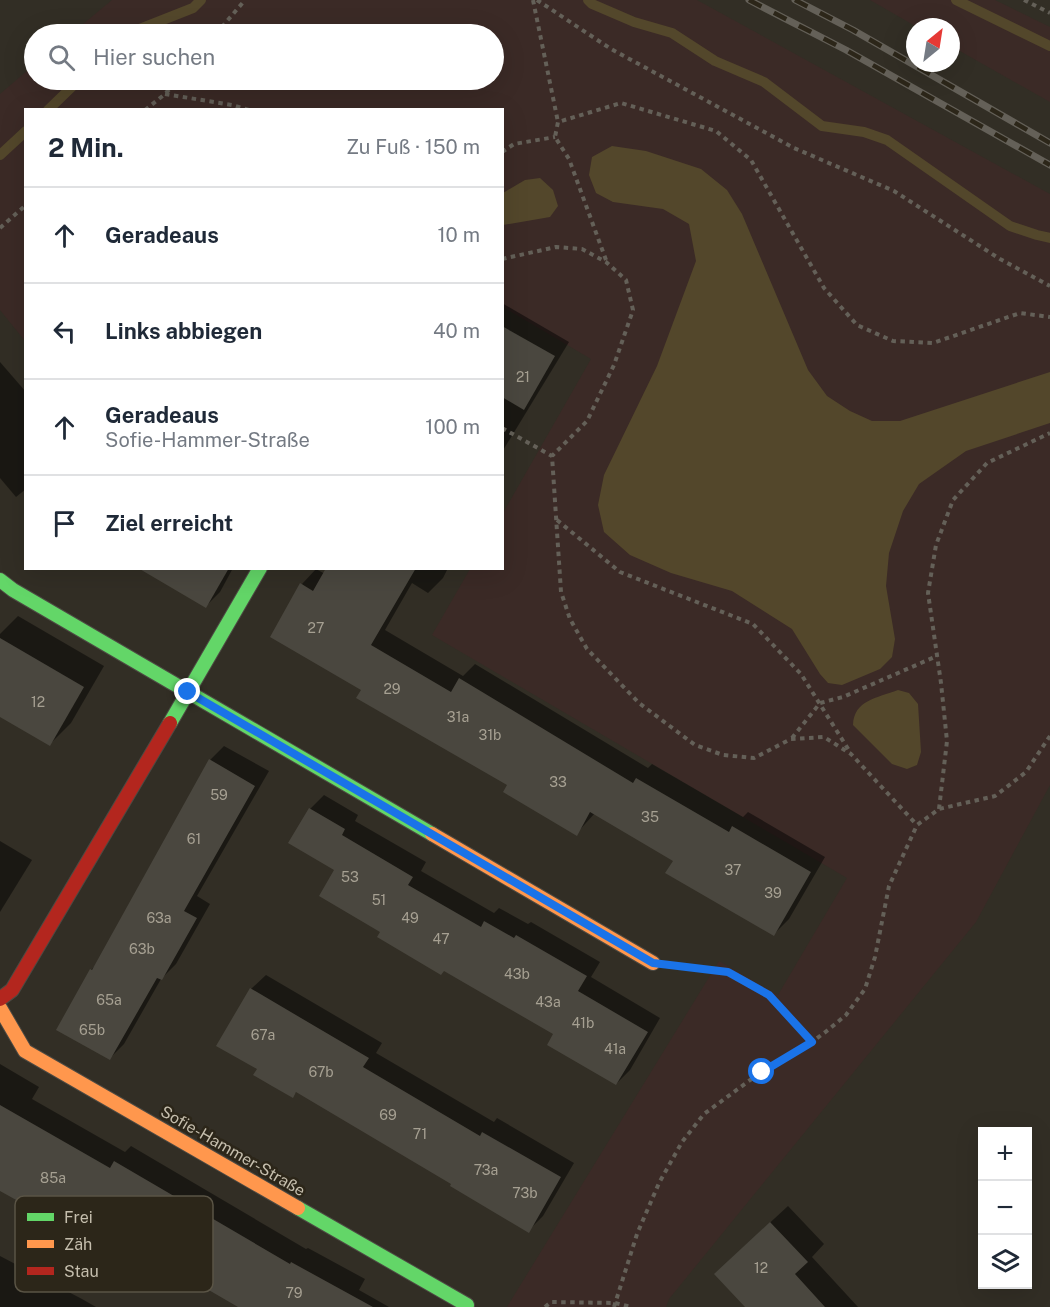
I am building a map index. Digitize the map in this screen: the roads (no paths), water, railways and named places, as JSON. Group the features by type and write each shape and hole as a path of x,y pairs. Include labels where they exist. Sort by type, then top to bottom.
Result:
{"street":[{"path":"0,999 12,990 259,570"},
{"path":"0,580 12,590 653,963"},
{"name":"Sofie-Hammer-Straße","path":"0,1008 25,1050 467,1305"}],"waterway":[{"path":"152,24 193,8 201,0"},
{"path":"588,0 592,4 634,22 672,33 715,61 764,82 822,126 864,132 887,140 1010,226 1050,238"},
{"path":"956,0 1050,46"},
{"path":"50,108 69,90"},
{"path":"0,155 24,133"}],"railway":[{"path":"749,0 846,50 1050,165"},
{"path":"795,0 853,30 1050,143"}]}
